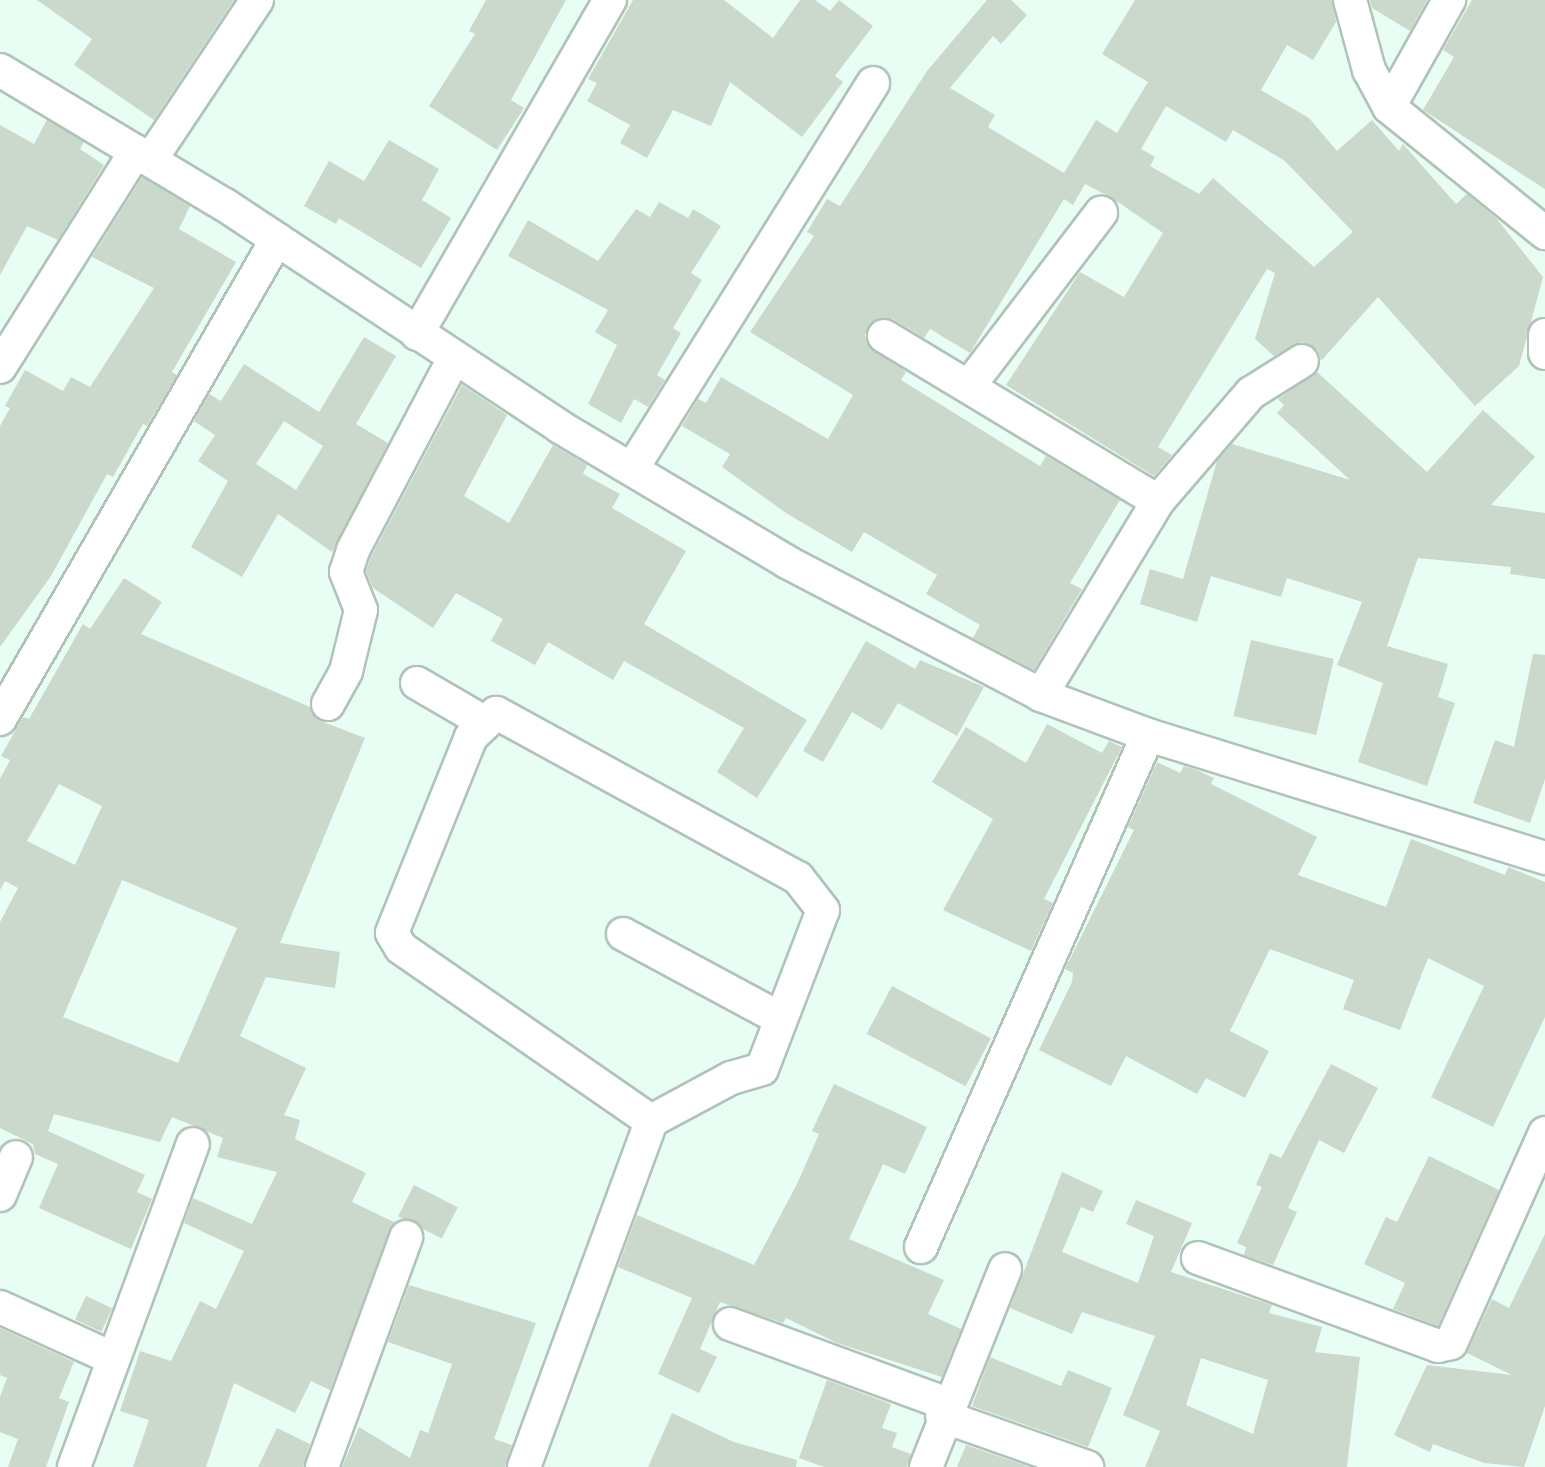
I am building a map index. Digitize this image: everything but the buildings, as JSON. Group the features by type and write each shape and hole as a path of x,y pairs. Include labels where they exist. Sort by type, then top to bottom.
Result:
{"street":[{"path":"0,367 143,155 257,0"},
{"path":"417,334 610,0"},
{"path":"1350,0 1369,70 1389,107 1545,233"},
{"path":"1389,107 1449,0"},
{"path":"0,70 277,239 453,360 632,469 787,562 1041,695 1148,735 1545,858"},
{"path":"632,469 873,83"},
{"path":"969,386 1101,213"},
{"path":"0,719 277,239"},
{"path":"1545,335 1545,353"},
{"path":"884,336 1158,501"},
{"path":"328,704 346,671 361,610 346,572 353,550 453,360"},
{"path":"1041,695 1158,501 1251,393 1302,361"},
{"path":"417,683 484,722"},
{"path":"524,1467 651,1121 731,1078 762,1069 823,910 798,878 496,713 471,737 392,933 401,948 651,1121"},
{"path":"921,1247 1148,735"},
{"path":"623,934 781,1019"},
{"path":"1198,1258 1438,1346 1451,1343 1545,1133"},
{"path":"74,1467 193,1144"},
{"path":"0,1195 16,1157"},
{"path":"322,1467 406,1237"},
{"path":"926,1467 945,1410 1005,1269"},
{"path":"0,1307 112,1358"},
{"path":"730,1324 1087,1467"}]}
